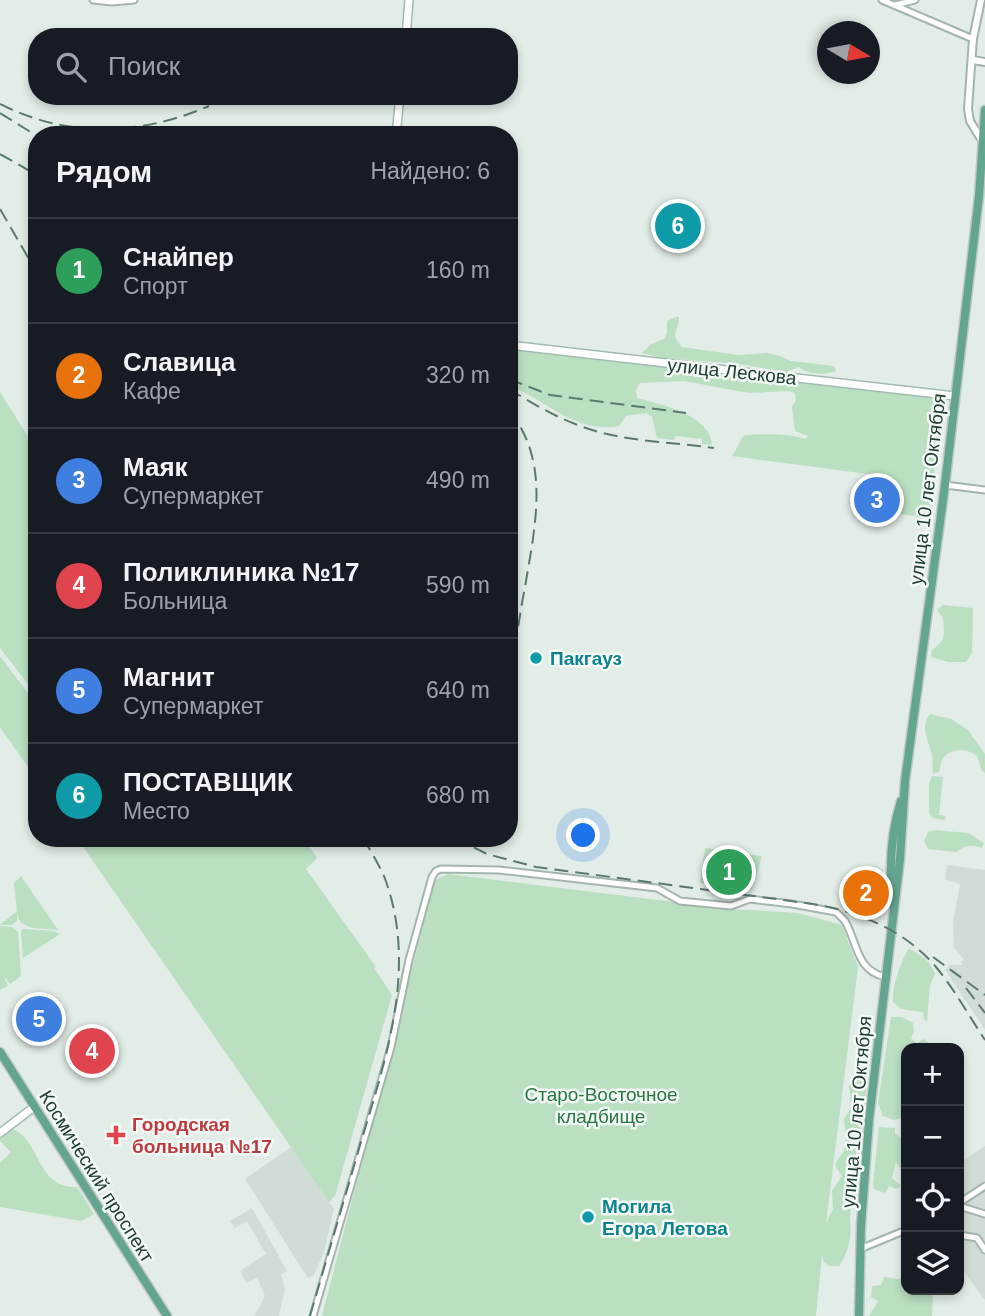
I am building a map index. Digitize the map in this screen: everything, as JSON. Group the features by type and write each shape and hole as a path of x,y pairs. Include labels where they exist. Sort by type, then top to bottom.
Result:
{"main road":[{"path":"407,28 409,0"},
{"path":"397,126 399,105"},
{"name":"улица 10 лет Октября","path":"859,1316 860,1249 869,1120 893,911 891,841 904,792 945,485 980,191 985,110"},
{"name":"улица 10 лет Октября","path":"980,191 985,169"},
{"name":"улица Лескова","path":"518,346 955,396"},
{"name":"Космический проспект","path":"0,1052 167,1316"},
{"path":"0,1069 10,1069"},
{"path":"0,1133 34,1107"}],"street":[{"path":"93,0 134,0"},
{"path":"882,0 973,39"},
{"path":"981,0 973,39 968,116 983,142"},
{"path":"894,5 914,1 912,12"},
{"path":"973,60 985,62"},
{"path":"945,485 985,490"},
{"path":"313,1316 391,1047 409,960 436,871 499,870 657,888 684,901 731,906 754,899 827,909 841,915 845,920 861,959 870,972 885,977"},
{"path":"964,1201 985,1186"},
{"path":"964,1206 985,1213"},
{"path":"860,1249 901,1232"},
{"path":"964,1236 977,1238 985,1250"}],"shaded area":[{"path":"947,865 985,870 985,1030 945,970 950,965 962,965 964,960 954,947 953,923 960,884 945,879"},
{"path":"985,1146 985,1300 964,1272 964,1160"},
{"path":"291,1147 334,1209 324,1252 314,1275 308,1278 245,1179"},
{"path":"252,1208 287,1271 281,1274 285,1289 279,1316 254,1316 265,1296 257,1278 246,1283 240,1271 266,1254 247,1221 235,1228 230,1221"}],"green space":[{"path":"679,317 679,322 675,335 682,347 738,355 767,353 791,361 834,366 836,371 817,374 799,367 786,372 739,364 663,358 642,353 651,344 664,339 667,321"},
{"path":"518,348 932,396 943,405 928,518 918,522 916,516 873,511 875,500 881,500 883,476 732,456 745,435 768,434 806,439 808,436 795,431 792,407 796,400 795,393 789,391 749,393 684,381 640,383 636,390 637,398 683,412 703,426 712,445 702,444 702,439 675,436 674,440 657,438 652,417 646,413 626,416 619,426 588,425 561,414 518,389"},
{"path":"0,392 28,437 28,684 0,648"},
{"path":"943,605 973,608 972,653 966,662 948,662 931,657 932,650 944,636 943,617 938,612"},
{"path":"0,656 28,693 28,767 0,727"},
{"path":"930,714 951,719 968,730 985,754 985,773 977,756 961,750 945,756 939,772 933,774 932,755 925,729"},
{"path":"932,776 943,777 939,815 946,816 945,820 933,818 929,814 929,784"},
{"path":"934,830 968,833 984,843 982,848 968,846 956,852 928,849 924,841 928,832"},
{"path":"83,847 310,847 317,858 306,869 376,967 374,968 392,995 335,1196 329,1202"},
{"path":"705,848 762,856 752,889 700,883"},
{"name":"Старо-Восточное кладбище","path":"448,874 731,909 798,913 842,925 858,967 826,1223 833,1209 832,1191 842,1176 836,1162 844,1151 844,1119 851,1107 851,1078 856,1072 865,1072 868,1075 862,1124 857,1140 849,1243 839,1266 829,1266 822,1255 816,1316 322,1316 435,880"},
{"path":"21,876 58,930 27,926 17,914 17,921 12,925 0,925 17,911 14,883"},
{"path":"0,926 12,927 18,932 21,976 10,984 4,976 8,986 0,990"},
{"path":"23,929 54,931 60,934 23,958"},
{"path":"909,948 927,961 935,974 930,985 927,1021 924,1020 923,1012 901,1009 893,1002 898,974"},
{"path":"891,1017 902,1017 913,1023 914,1032 911,1038 916,1043 901,1043 901,1118 894,1120 883,1116 878,1103"},
{"path":"879,1127 895,1128 895,1134 901,1136 901,1168 896,1162 892,1178 901,1186 896,1189 889,1186 885,1193 874,1189"},
{"path":"12,1129 29,1143 46,1172 54,1180 77,1187 94,1214 81,1221 0,1207 0,1163 11,1152 0,1141 0,1137"},
{"path":"884,1277 901,1278 901,1295 933,1295 932,1316 869,1316 878,1301 871,1297 872,1286 881,1285"}],"railway":[{"path":"0,104 25,115 70,126"},
{"path":"141,126 183,116 209,106"},
{"path":"0,113 28,130"},
{"path":"0,154 28,170"},
{"path":"0,209 28,257"},
{"path":"518,383 550,395 686,413"},
{"path":"518,394 556,416 601,433 714,448"},
{"path":"518,424 531,451 536,495 533,541 518,627"},
{"path":"310,1316 380,1076 395,1010 399,976 394,909 384,876 368,847"},
{"path":"473,847 487,854 536,867 813,904 864,918 896,933 924,954 949,985 985,1040"},
{"path":"933,957 985,995"},
{"path":"966,988 985,1013"}],"place":[{"name":"ПОСТАВЩИК","path":"678,226"},
{"name":"Маяк","path":"877,500"},
{"name":"Пакгауз","path":"536,658"},
{"name":"Снайпер","path":"729,872"},
{"name":"Славица","path":"866,893"},
{"name":"Магнит","path":"39,1019"},
{"name":"Поликлиника №17","path":"92,1051"},
{"name":"Городская больница №17","path":"116,1135"},
{"name":"Могила Егора Летова","path":"588,1217"}]}
